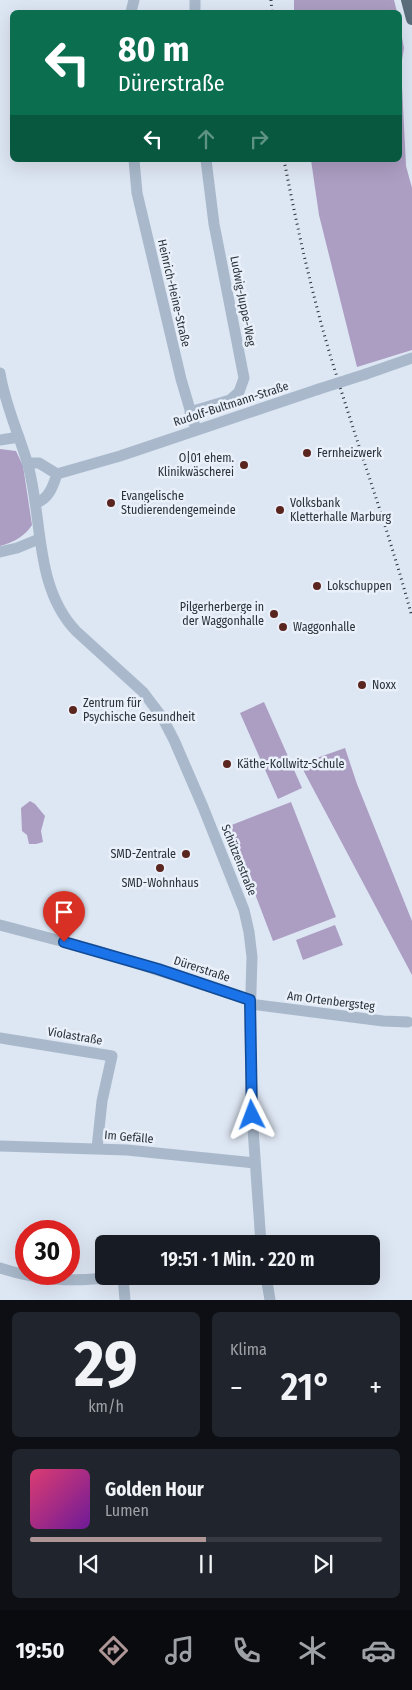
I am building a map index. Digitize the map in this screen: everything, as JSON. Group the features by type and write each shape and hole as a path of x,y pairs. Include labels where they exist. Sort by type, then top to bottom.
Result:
{"main road":[{"path":"407,0 412,19"}],"street":[{"name":"Heinrich-Heine-Straße","path":"134,162 137,193 181,379 196,430"},
{"name":"Ludwig-Juppe-Weg","path":"190,412 230,400 239,392 244,378 214,224 206,162"},
{"name":"Rudolf-Bultmann-Straße","path":"57,474 120,456 412,358"},
{"path":"0,373 7,405 27,463 39,463 57,474 46,499 36,503"},
{"path":"0,440 18,437"},
{"name":"Schützenstraße","path":"27,463 36,503 39,539 45,569 61,610 69,624 149,699 162,717 203,807 244,910 251,945 251,1100 260,1235"},
{"path":"0,552 18,548 39,539"},
{"name":"Dürerstraße","path":"0,925 104,953 250,1002"},
{"name":"Am Ortenbergsteg","path":"250,1002 384,1021 408,1022"},
{"name":"Violastraße","path":"0,1038 112,1056 102,1100 97,1148"},
{"name":"Im Gefälle","path":"0,1146 97,1148 255,1163"},
{"path":"0,1268 28,1277 52,1280 77,1281 123,1277 125,1300"},
{"path":"268,1285 270,1300"}],"shaded area":[{"path":"294,0 394,0 396,10 294,10"},
{"path":"402,38 404,48 402,60"},
{"path":"402,86 406,166 412,188 412,350 357,367 319,215 311,162 402,162"},
{"path":"0,449 16,451 23,466 32,525 18,539 0,546"},
{"path":"264,702 302,788 278,799 240,713"},
{"path":"345,748 357,784 412,921 412,975 300,764"},
{"path":"30,801 45,816 41,831 43,842 36,844 29,844 27,835 22,831 21,808"},
{"path":"291,802 336,917 273,941 229,826"},
{"path":"335,925 343,945 303,960 296,940"}],"railway":[{"path":"271,0 272,10"},
{"path":"284,162 301,241 321,321 412,617"}],"place":[{"name":"Fernheizwerk","path":"307,453"},
{"name":"O|01 ehem. Klinikwäscherei","path":"244,465"},
{"name":"Evangelische Studierendengemeinde","path":"111,503"},
{"name":"Volksbank Kletterhalle Marburg","path":"280,510"},
{"name":"Lokschuppen","path":"317,586"},
{"name":"Pilgerherberge in der Waggonhalle","path":"274,614"},
{"name":"Waggonhalle","path":"283,627"},
{"name":"Noxx","path":"362,685"},
{"name":"Zentrum für Psychische Gesundheit","path":"73,710"},
{"name":"Käthe-Kollwitz-Schule","path":"227,764"},
{"name":"SMD-Zentrale","path":"186,854"},
{"name":"SMD-Wohnhaus","path":"160,868"}],"route":[{"path":"64,942 158,969 250,1000 252,1115"}]}
